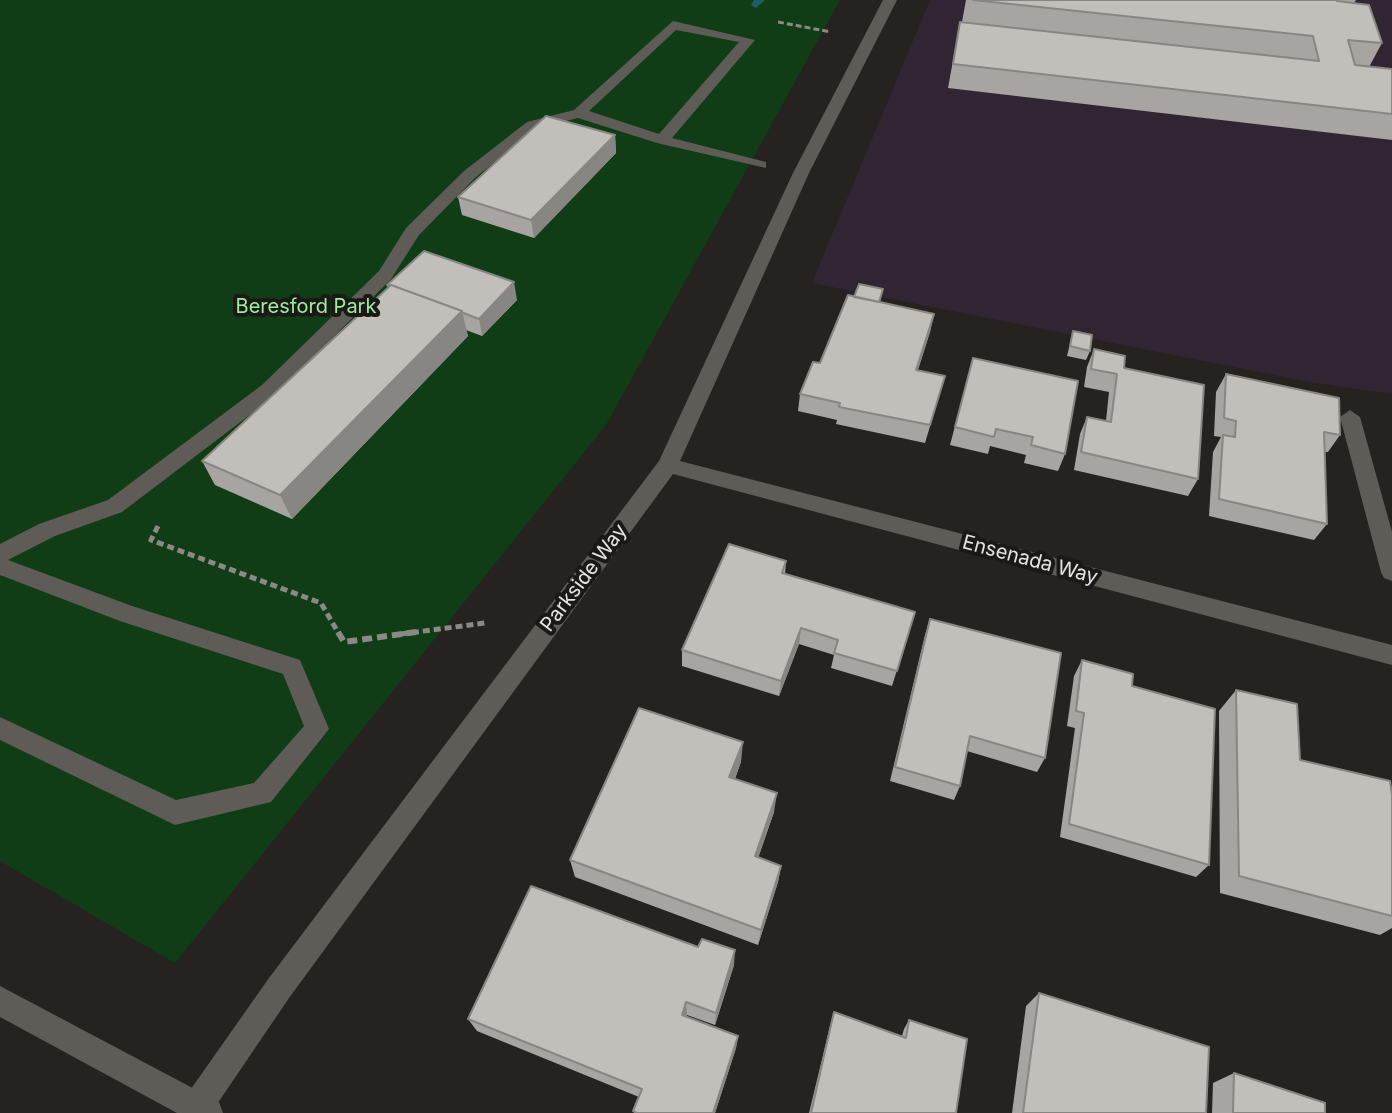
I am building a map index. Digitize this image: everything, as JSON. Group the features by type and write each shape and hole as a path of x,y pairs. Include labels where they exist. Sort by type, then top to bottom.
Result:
{"street":[{"name":"Parkside Way","path":"202,1110 279,988 668,465 801,173 890,0"},
{"path":"0,554 47,530 115,506 269,390 385,275 412,232 470,174 532,125 579,113 673,25 748,40 662,140"},
{"path":"579,113 662,140 760,165"},
{"path":"1350,417 1392,572"},
{"name":"Ensenada Way","path":"668,465 1392,655"},
{"path":"0,566 128,614 292,667 317,729 262,793 175,813 0,728"},
{"path":"0,1001 202,1110"}],"path":[{"path":"156,475 170,503 151,540 321,603 344,642 485,623"}],"shaded area":[{"path":"930,0 1392,0 1392,394 1309,382 812,283"}],"green space":[{"name":"Beresford Park","path":"0,0 840,0 606,425 175,963 0,861"}],"building":[{"path":"973,0 1336,0 1369,5 1382,43 1348,40 1355,65 1392,69 1392,114 953,64 960,22 1319,61 1313,36"},
{"path":"546,116 615,135 531,220 458,197"},
{"path":"424,251 514,282 479,319 387,285"},
{"path":"859,284 883,289 879,302 854,297"},
{"path":"391,285 462,311 280,495 202,461"},
{"path":"848,295 934,314 916,370 945,376 930,425 839,407 840,403 800,394 813,362 820,363"},
{"path":"1073,331 1092,335 1090,351 1070,346"},
{"path":"1094,349 1125,356 1124,368 1204,385 1198,479 1081,452 1087,417 1111,422 1117,374 1091,369"},
{"path":"973,358 1078,381 1065,454 1031,445 1033,437 996,429 994,437 955,427"},
{"path":"1226,374 1339,398 1340,435 1324,432 1327,524 1219,499 1223,435 1235,437 1236,421 1224,418"},
{"path":"729,544 786,561 782,573 915,612 897,671 834,653 838,640 801,628 781,681 682,650"},
{"path":"930,619 1061,653 1045,758 970,736 960,786 895,767"},
{"path":"1082,660 1133,674 1132,686 1215,709 1209,865 1069,824 1084,713 1076,711"},
{"path":"1236,690 1297,704 1300,760 1390,781 1392,916 1239,876"},
{"path":"639,708 743,742 729,777 777,793 755,856 781,866 761,930 570,860"},
{"path":"531,886 698,947 702,939 735,950 716,1013 686,1002 682,1015 738,1036 713,1113 637,1113 633,1111 642,1089 468,1019"},
{"path":"1039,993 1209,1047 1206,1113 1023,1113"},
{"path":"834,1012 906,1038 909,1020 967,1039 956,1113 811,1113"},
{"path":"1234,1073 1325,1103 1325,1113 1233,1113"}],"waterway":[{"path":"756,5 760,0"}]}
